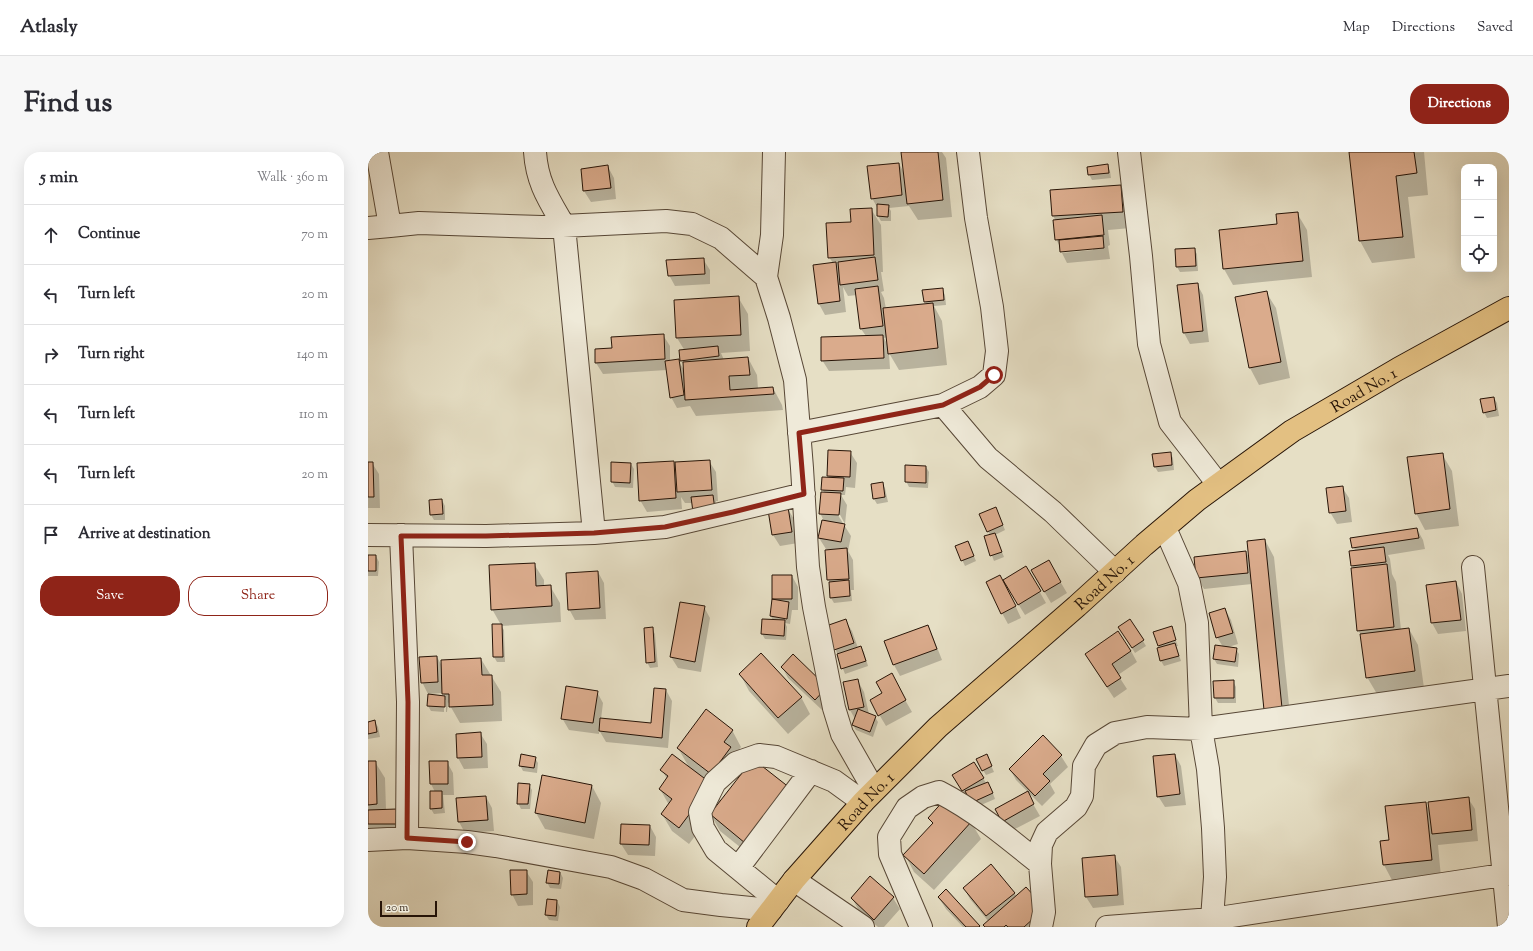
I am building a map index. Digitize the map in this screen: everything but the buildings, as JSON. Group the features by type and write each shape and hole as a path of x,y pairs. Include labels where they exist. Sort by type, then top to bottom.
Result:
{"highway":[{"name":"Road No. 1","path":"758,927 794,880 868,796 938,727 1197,500 1292,431 1509,308"}],"street":[{"path":"377,152 390,226"},
{"path":"535,152 537,171 541,184 564,226 594,533"},
{"path":"774,152 772,235 766,277 779,318 795,380 808,567 814,607 834,708 842,734 868,796"},
{"path":"799,433 943,405 980,387 994,375 997,351 992,307 976,218 968,152"},
{"path":"1129,152 1149,344 1170,422 1218,484"},
{"path":"368,228 419,223 542,227 666,221 692,224 721,238 766,277"},
{"path":"943,405 988,458 1053,512 1115,572"},
{"path":"368,535 486,536 594,533 665,527 804,494"},
{"path":"1165,528 1189,583 1197,623 1201,729 1208,770 1213,828 1215,877 1211,923"},
{"path":"401,536 408,702 407,838"},
{"path":"1473,567 1506,874 1509,927"},
{"path":"1041,927 1044,912 1040,845 1047,832 1076,807 1082,796 1084,766 1096,745 1115,733 1147,727 1201,729 1509,686"},
{"path":"775,906 738,868 716,850 703,828 700,812 715,782 736,763 759,755 776,757 868,796"},
{"path":"738,868 811,771"},
{"path":"921,927 890,854 889,837 906,808 923,797 939,792 954,800 977,815 1040,864"},
{"path":"368,840 407,838 467,842 496,846 611,867 644,879 683,900 721,905 775,906"},
{"path":"1107,927 1211,923 1506,874"},
{"path":"794,880 863,927"}],"route":[{"path":"467,842 407,838 408,702 401,536 486,536 594,533 665,527 804,494 799,433 943,405 980,387 994,375"}]}
